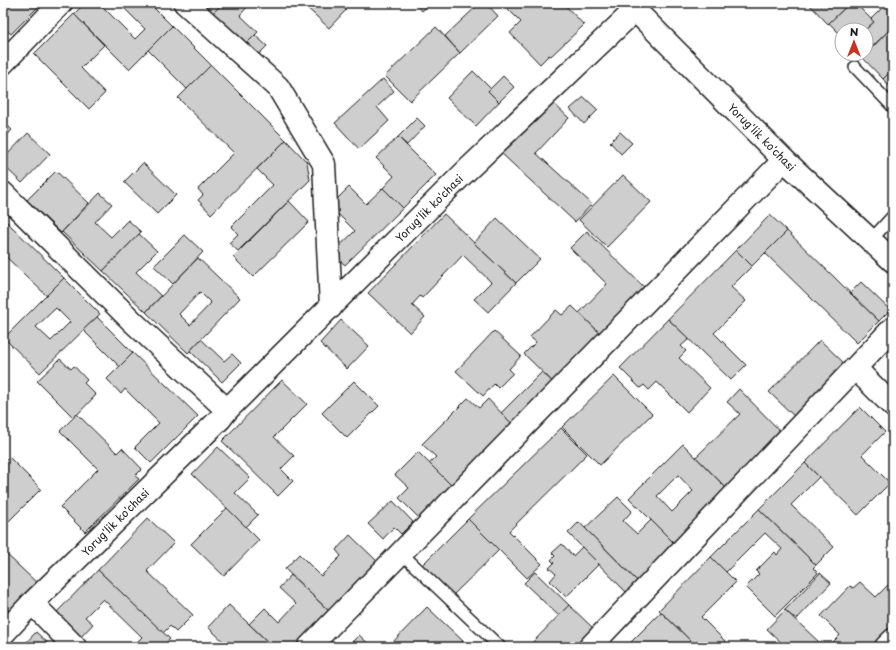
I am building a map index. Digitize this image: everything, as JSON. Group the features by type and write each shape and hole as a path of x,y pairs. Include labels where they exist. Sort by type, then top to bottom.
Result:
{"street":[{"path":"3,63 61,3"},
{"path":"185,3 278,87 324,164 331,307"},
{"name":"Yorug'lik ko'chasi","path":"3,634 32,603 220,419 227,410 631,7 784,160 893,261"},
{"path":"310,647 784,160"},
{"path":"3,194 131,320 227,410"},
{"path":"590,647 856,369 893,328"},
{"path":"856,369 893,406"},
{"path":"32,603 75,647"},
{"path":"886,647 893,640"}],"lane":[{"path":"855,67 893,107"},
{"path":"871,240 893,216"},
{"path":"401,553 500,647"}],"building":[{"path":"3,3 42,3 11,34 3,27"},
{"path":"85,3 99,3 135,39 145,29 119,3 149,3 172,26 129,69 74,14"},
{"path":"195,3 223,3 209,17"},
{"path":"223,3 251,3 240,15 258,32 242,48 209,17"},
{"path":"302,3 339,3 346,10 329,28"},
{"path":"414,3 431,3 422,11"},
{"path":"480,3 486,3 498,16 460,53 445,36"},
{"path":"508,3 563,3 584,25 551,56 549,55 540,64 510,33 521,22 505,6"},
{"path":"808,3 850,3 828,24"},
{"path":"850,3 855,3 874,22 834,22 834,28 829,23"},
{"path":"887,3 893,3 893,26 874,45 874,22 871,19"},
{"path":"74,14 104,45 81,68 105,93 89,109 34,54"},
{"path":"172,26 211,65 187,89 148,50"},
{"path":"893,26 893,69 883,79 867,62 874,62 874,46"},
{"path":"436,27 460,53 410,101 385,76"},
{"path":"255,35 267,46 256,57 244,46"},
{"path":"211,65 286,140 211,214 198,200 203,195 198,189 234,153 178,98"},
{"path":"893,69 893,90 883,79"},
{"path":"473,71 491,89 488,91 499,102 476,126 447,98"},
{"path":"503,76 514,87 499,102 488,91"},
{"path":"383,79 394,91 377,107 389,121 359,149 335,123"},
{"path":"584,97 598,110 584,124 570,109"},
{"path":"551,101 569,118 536,153 592,204 575,222 501,153"},
{"path":"417,118 425,126 407,145 398,137"},
{"path":"3,121 12,130 3,140"},
{"path":"620,132 632,143 621,154 610,142"},
{"path":"28,133 50,154 22,183 3,165 3,159"},
{"path":"398,137 436,175 403,208 383,188 394,176 376,158"},
{"path":"286,140 307,162 310,180 238,251 229,243 238,234 231,227 273,185 257,169"},
{"path":"143,163 176,195 157,214 124,182"},
{"path":"56,171 89,203 61,233 27,200"},
{"path":"623,175 651,202 607,247 579,220"},
{"path":"349,187 366,204 383,188 403,208 345,265 332,253 355,231 330,206"},
{"path":"100,193 112,204 95,222 111,237 128,220 141,232 103,271 62,232"},
{"path":"289,201 309,222 253,277 233,257"},
{"path":"444,214 516,283 488,312 474,299 491,282 463,255 422,298 420,296 412,305 425,317 410,333 368,293"},
{"path":"770,215 787,231 752,266 736,250"},
{"path":"3,218 64,278 47,296 3,254"},
{"path":"497,218 540,259 516,283 474,243"},
{"path":"587,231 649,292 604,337 579,313 607,284 570,248"},
{"path":"787,231 879,321 857,343 765,253"},
{"path":"139,234 157,251 136,272 161,296 146,312 103,271"},
{"path":"185,235 203,252 173,284 154,266"},
{"path":"736,250 752,266 731,287 746,301 714,333 746,365 731,380 668,319"},
{"path":"198,258 240,298 188,353 146,312","holes":["200,292 211,303 190,325 179,314"]},
{"path":"64,278 100,314 40,373 4,338","holes":["56,308 70,322 51,341 36,327"]},
{"path":"861,282 890,310 879,321 850,293"},
{"path":"572,306 604,337 556,385 524,354 536,342 530,337 556,310 562,315"},
{"path":"97,317 133,353 120,367 83,330"},
{"path":"668,319 689,339 681,346 686,351 679,358 710,388 687,412 657,382 649,390 644,385 640,388 620,368"},
{"path":"341,320 369,346 347,369 320,343"},
{"path":"494,331 521,356 509,369 513,373 498,388 494,384 483,396 456,371"},
{"path":"201,339 224,361 232,354 241,363 222,382 190,351"},
{"path":"820,340 847,366 796,418 769,392"},
{"path":"133,353 198,416 151,463 135,447 159,423 125,389 121,394 107,379"},
{"path":"60,359 71,369 74,366 87,380 84,383 96,395 74,418 37,381"},
{"path":"542,372 556,385 515,427 501,413"},
{"path":"614,376 652,414 600,465 562,427"},
{"path":"282,380 307,404 274,437 294,456 281,469 293,481 278,496 222,441"},
{"path":"354,381 379,406 347,438 322,413"},
{"path":"739,389 785,436 729,491 696,457 740,414 727,402"},
{"path":"468,398 479,408 488,399 515,427 454,488 429,464 436,457 422,444"},
{"path":"860,407 885,432 862,455 890,483 858,515 805,463"},
{"path":"77,414 117,453 122,448 142,469 135,476 139,479 85,532 60,507 98,469 60,431"},
{"path":"561,428 587,454 509,531 542,564 527,578 468,519"},
{"path":"683,444 729,491 675,544 629,498","holes":["678,475 693,491 672,512 657,496"]},
{"path":"218,447 250,478 235,493 258,515 246,527 192,474"},
{"path":"418,452 454,488 422,521 399,498 409,488 395,475"},
{"path":"9,457 41,489 7,523 3,519 3,463"},
{"path":"805,463 819,477 791,505 834,547 816,565 759,509"},
{"path":"618,497 632,511 623,521 637,534 651,520 677,546 639,583 585,528"},
{"path":"393,501 413,522 401,534 394,527 383,539 368,524"},
{"path":"227,508 259,540 224,576 191,544"},
{"path":"759,509 816,565 813,568 818,573 775,616 746,587 759,574 756,571 775,552 777,555 782,549 765,533 726,572 711,557"},
{"path":"148,518 174,543 147,571 193,615 176,632 170,626 163,633 98,570"},
{"path":"468,519 499,550 452,596 421,566"},
{"path":"579,522 639,583 628,594 568,533"},
{"path":"350,535 380,564 332,614 285,569 299,554 321,576 341,556 336,550"},
{"path":"562,544 573,556 582,547 599,564 566,597 550,581 556,574 549,568 554,563 551,560 555,556 552,553"},
{"path":"3,551 37,583 3,618"},
{"path":"711,557 736,582 701,617 731,647 697,647 659,610"},
{"path":"98,570 170,639 162,647 137,647 134,645 142,637 103,599 85,617 93,624 78,640 53,616"},
{"path":"535,572 569,605 559,616 524,583"},
{"path":"820,573 831,583 796,620 785,610"},
{"path":"291,575 332,614 299,647 273,647 249,624 265,608 279,622 296,604 279,588"},
{"path":"893,580 893,626 873,647 828,647 840,635 821,616 850,586 853,588 860,582 876,597"},
{"path":"229,605 273,647 229,647 208,627"},
{"path":"569,605 594,629 576,647 528,647"},
{"path":"427,607 463,641 458,647 388,647"},
{"path":"785,610 820,643 817,647 786,647 767,629"},
{"path":"661,612 697,647 675,647 672,644 669,647 626,647"},
{"path":"36,632 52,647 22,647"},
{"path":"359,635 372,647 347,647"},
{"path":"212,641 219,647 206,647"}]}
